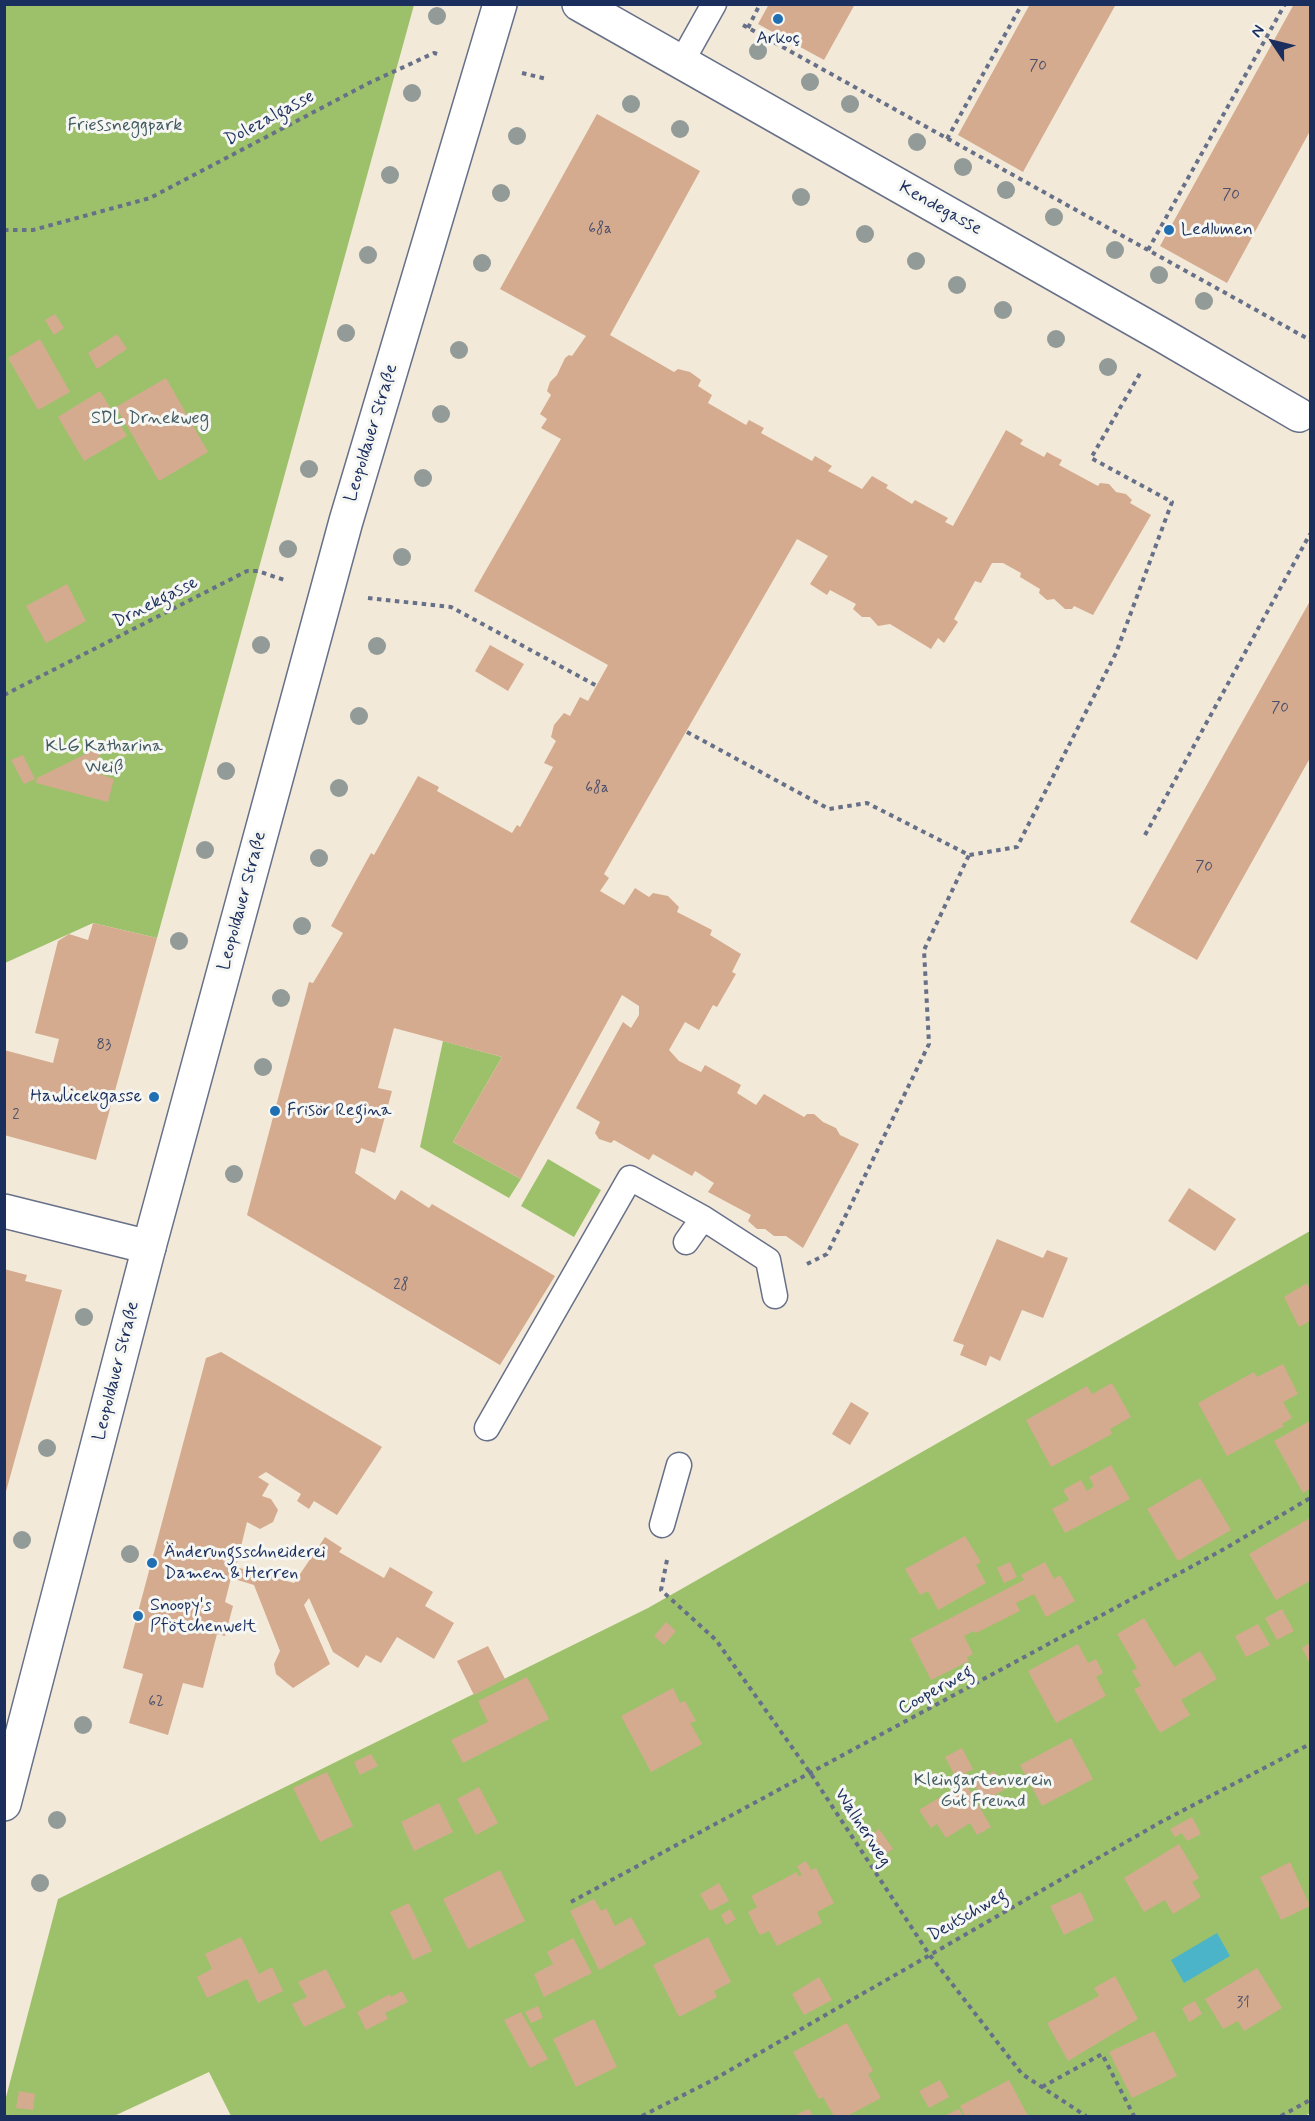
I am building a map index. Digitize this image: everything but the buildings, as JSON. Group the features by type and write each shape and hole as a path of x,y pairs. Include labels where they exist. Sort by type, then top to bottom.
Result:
{"main road":[{"name":"Leopoldauer Straße","path":"4,1804 149,1247 326,593 500,4"},
{"name":"Kendegasse","path":"579,4 1299,415"},
{"path":"4,1210 149,1247"}],"lane":[{"path":"681,63 713,6"},
{"path":"487,1428 630,1178 703,1218 768,1260 775,1296"},
{"path":"686,1242 703,1218"},
{"path":"662,1525 679,1465"}],"path":[{"path":"747,28 760,4"},
{"path":"947,139 1022,4"},
{"path":"1148,250 1285,4"},
{"path":"713,6 747,28 1311,340"},
{"name":"Dolezalgasse","path":"4,230 33,230 150,198 369,83 434,53 547,80"},
{"path":"687,732 829,809 867,803 969,855 1017,847 1116,653 1172,502 1091,458 1162,335"},
{"path":"1144,835 1311,534"},
{"name":"Drnekgasse","path":"4,695 248,571 258,571 326,593 451,607 597,686"},
{"path":"775,1296 790,1272 827,1254 929,1044 924,950 969,855"},
{"name":"Cooperweg","path":"571,1902 1226,1548 1311,1498"},
{"name":"Wallnerweg","path":"669,1551 661,1590 716,1640 811,1774 929,1954 1023,2074 1086,2116"},
{"name":"Deutschweg","path":"642,2116 711,2081 1159,1823 1311,1744"},
{"path":"1042,2087 1102,2054 1134,2116"},
{"path":"1281,2116 1311,2100"}],"green space":[{"path":"4,5 414,5 157,938 93,923 5,963"},
{"path":"443,1041 502,1057 453,1142 521,1179 509,1198 420,1147"},
{"path":"548,1159 601,1190 574,1237 521,1206"},
{"name":"Kleingartenverein Gut Freund","path":"1310,1231 1310,2113 1305,2116 231,2116 209,2072 114,2116 5,2116 5,2101 58,1899 648,1608"}],"water":[{"path":"1217,1933 1230,1956 1184,1983 1171,1960"}],"place":[{"name":"Arkoç","path":"778,19"},
{"name":"Ledlumen","path":"1169,230"},
{"name":"Hawlicekgasse","path":"154,1097"},
{"name":"Frisör Regina","path":"275,1111"},
{"name":"Änderungsschneiderei Damen & Herren","path":"152,1563"},
{"name":"Snoopy's Pfötchenwelt","path":"138,1616"}],"park label":[{"name":"Friessneggpark","path":"125,126"},
{"name":"SDL Drnekweg","path":"150,419"},
{"name":"KLG Katharina Weiß","path":"104,757"}]}
